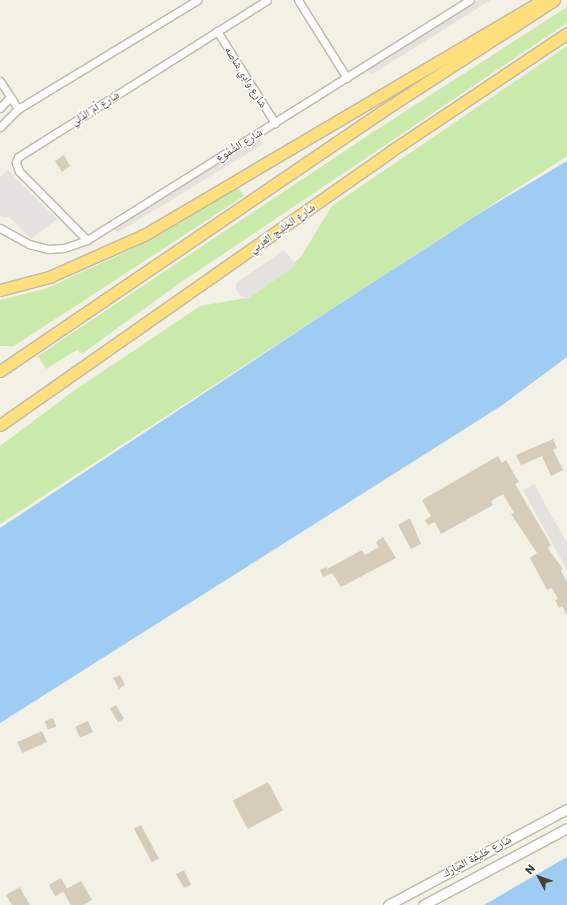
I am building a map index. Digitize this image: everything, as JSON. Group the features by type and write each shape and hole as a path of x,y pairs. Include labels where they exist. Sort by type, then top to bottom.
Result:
{"highway":[{"path":"0,290 49,277 144,235 543,0"},
{"path":"0,371 381,112 554,0"},
{"name":"شارع الخَلِيج العَربِي","path":"1,424 390,151 567,33"}],"street":[{"path":"0,127 18,109 197,0"},
{"name":"شارع أم الدِّلِي","path":"87,240 19,171 16,163 18,157 267,0"},
{"path":"298,0 347,78"},
{"name":"شارع الشُّمُوع","path":"0,228 29,244 48,249 64,248 87,240 470,0"},
{"name":"شارع وادِي شاصه","path":"217,31 275,123"},
{"path":"0,81 18,109"},
{"path":"0,108 10,97"},
{"name":"شارع خليفة المبارك","path":"388,905 567,809"},
{"name":"شارع خليفة المبارك","path":"423,905 567,828"},
{"path":"444,874 453,881 451,889"}],"green space":[{"path":"567,7 567,23 177,285 82,354 77,350 46,369 38,356 367,136"},
{"path":"567,46 567,156 0,524 0,446 72,392 200,306 246,298 300,258 332,206"},
{"path":"238,187 244,196 14,346 0,346 0,300 45,289 128,251"}],"shaded area":[{"path":"479,0 491,0 371,75 367,69"},
{"path":"259,137 263,144 117,233 113,228"},
{"path":"8,170 57,219 31,239 9,217 3,218 0,215 0,177"},
{"path":"284,250 296,265 248,299 240,295 236,289 236,283"},
{"path":"534,484 567,543 567,570 523,490"}],"water":[{"path":"567,161 567,357 501,406 0,723 0,528 480,213"},
{"path":"567,857 567,905 484,905"}],"building":[{"path":"64,155 70,166 62,172 55,161"},
{"path":"553,439 557,448 553,450 563,470 551,476 542,456 521,465 516,455"},
{"path":"498,456 502,463 506,460 519,482 515,484 551,545 548,547 549,550 563,569 561,571 567,582 567,615 562,606 559,608 555,600 558,599 552,588 547,590 530,558 537,553 511,514 514,513 503,494 491,501 493,505 441,534 435,522 428,525 425,520 431,516 422,500"},
{"path":"410,518 421,544 411,549 398,525"},
{"path":"383,537 396,558 341,587 332,573 323,577 320,570 326,567 327,569 362,550 365,555 379,547 376,542"},
{"path":"120,675 125,685 119,689 113,678"},
{"path":"116,705 124,719 118,722 110,708"},
{"path":"53,718 56,726 48,730 45,721"},
{"path":"88,721 93,732 80,738 75,727"},
{"path":"42,731 47,742 22,753 17,742"},
{"path":"268,782 283,810 248,829 233,801"},
{"path":"141,825 159,859 152,862 134,829"},
{"path":"184,870 191,885 184,888 176,874"},
{"path":"61,878 67,889 55,896 49,885"},
{"path":"81,881 92,900 83,905 71,905 63,891"},
{"path":"20,887 30,905 12,905 6,895"}]}
